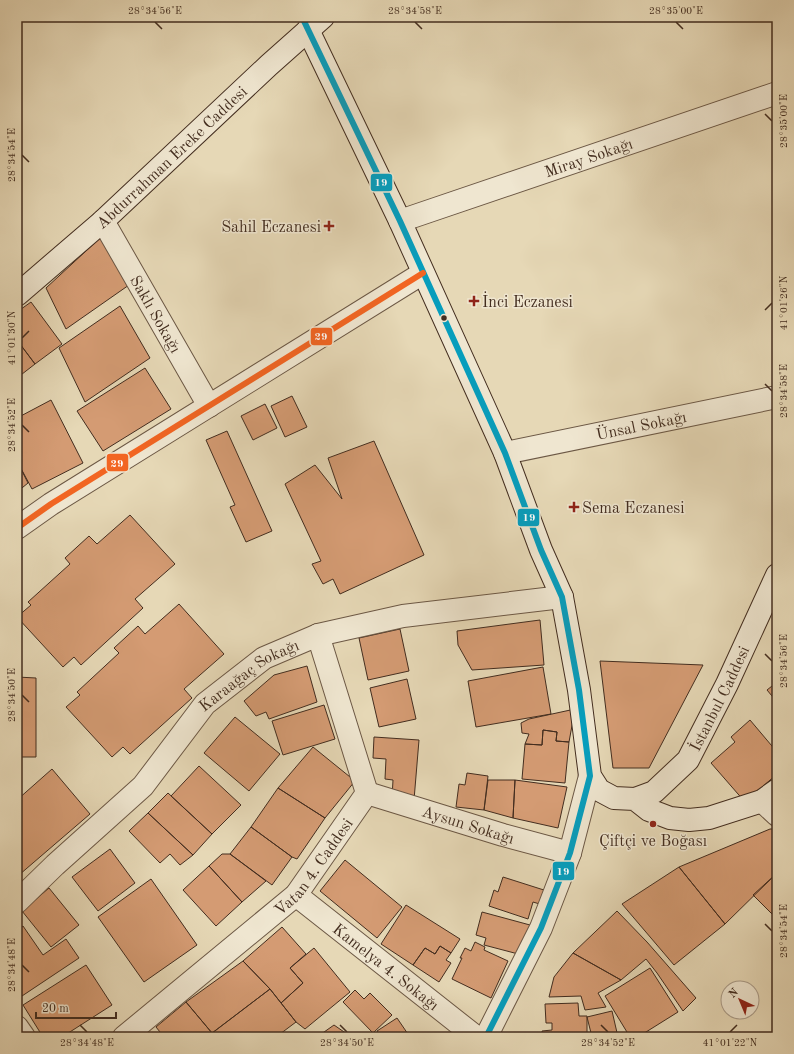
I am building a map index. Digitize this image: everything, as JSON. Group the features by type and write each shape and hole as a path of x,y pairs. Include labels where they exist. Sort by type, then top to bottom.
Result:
{"street":[{"path":"311,21 505,453 541,550 562,597 579,690 590,776 570,853 541,928 486,1037"},
{"name":"Abdurrahman Ereke Caddesi","path":"17,295 103,221 263,70 311,21"},
{"name":"Miray Sokağı","path":"400,221 777,93"},
{"name":"Saklı Sokağı","path":"103,221 209,406"},
{"path":"17,528 51,504 423,273"},
{"name":"Ünsal Sokağı","path":"505,453 777,397"},
{"name":"İstanbul Caddesi","path":"635,799 654,792 688,760 727,684 777,575"},
{"name":"Karaağaç Sokağı","path":"17,902 55,864 143,786 205,704 264,658 318,635 403,616 562,597"},
{"path":"318,635 366,793"},
{"path":"590,776 599,790 614,798 635,799 649,810 670,818 689,820 709,818 772,802"},
{"name":"Aysun Sokağı","path":"366,793 503,835 570,853"},
{"name":"Vatan 4. Caddesi","path":"124,1037 296,895 366,793"},
{"name":"Kamelya 4. Sokağı","path":"296,895 476,1037"},
{"path":"17,1027 24,1037"}],"building":[{"path":"100,238 129,285 66,329 46,288"},
{"path":"31,302 62,344 35,364 17,340 17,312"},
{"path":"120,306 150,358 85,402 59,348"},
{"path":"17,340 35,364 17,378"},
{"path":"145,368 171,409 103,451 77,411"},
{"path":"292,396 307,427 285,437 271,406"},
{"path":"51,400 83,463 32,489 17,461 17,418"},
{"path":"265,404 277,428 253,440 241,416"},
{"path":"227,431 272,531 246,542 230,507 235,505 206,440"},
{"path":"374,441 424,555 340,594 333,579 323,584 312,564 321,561 285,484 315,465 342,499 328,458"},
{"path":"17,461 28,483 17,492"},
{"path":"130,515 175,564 135,599 143,608 81,665 74,657 63,667 17,617 31,605 28,602 70,564 65,558 89,536 97,544"},
{"path":"179,604 224,654 184,689 192,698 130,754 123,747 112,757 66,707 80,695 77,692 119,653 114,648 138,626 145,634"},
{"path":"540,620 544,665 472,670 458,645 457,631"},
{"path":"400,629 409,671 368,680 359,638"},
{"path":"600,661 703,665 649,768 613,768"},
{"path":"307,666 317,702 269,719 266,712 256,716 244,701 274,675"},
{"path":"543,667 551,714 476,727 468,681"},
{"path":"17,677 36,678 36,757 17,757"},
{"path":"407,679 416,719 379,727 370,688"},
{"path":"777,682 777,702 767,690"},
{"path":"324,705 335,739 283,755 272,721"},
{"path":"575,709 569,742 556,741 557,732 543,730 542,745 525,744 529,734 522,733 521,723 529,719"},
{"path":"235,717 280,754 249,791 204,753"},
{"path":"750,720 777,752 777,774 745,802 711,763 735,742 731,737"},
{"path":"543,730 557,732 556,741 569,742 565,783 522,779 525,744 542,745"},
{"path":"374,737 419,740 414,800 392,798 393,780 385,779 386,759 373,758"},
{"path":"313,747 355,781 325,818 278,788"},
{"path":"199,766 241,805 212,834 171,796"},
{"path":"52,769 90,814 19,875 17,873 17,800"},
{"path":"467,773 488,776 484,810 456,807 459,784 465,785"},
{"path":"488,780 515,780 513,818 484,810"},
{"path":"515,780 567,787 558,828 513,818"},
{"path":"278,788 325,818 297,859 292,857 251,827"},
{"path":"168,793 212,834 193,855 148,813"},
{"path":"148,813 193,855 180,865 170,854 160,863 129,831"},
{"path":"251,827 292,857 272,885 230,854"},
{"path":"770,829 777,829 777,873 725,924 679,867"},
{"path":"110,849 135,883 98,911 72,877"},
{"path":"222,854 230,854 266,881 242,902 209,866"},
{"path":"345,860 402,907 377,938 320,891"},
{"path":"209,866 242,902 216,926 183,890"},
{"path":"679,867 725,924 674,965 622,904"},
{"path":"777,873 777,919 753,895"},
{"path":"503,877 547,891 543,905 533,902 528,919 489,906 494,890 498,892"},
{"path":"151,879 197,945 144,982 98,917"},
{"path":"49,888 79,925 51,947 22,911"},
{"path":"406,905 460,939 451,953 440,946 435,954 425,948 413,965 381,944"},
{"path":"617,911 647,942 696,998 683,1011 646,959 621,980 573,953"},
{"path":"482,912 530,925 522,955 484,945 486,938 476,935"},
{"path":"23,926 43,955 66,939 79,958 22,996 17,989 17,930"},
{"path":"282,927 306,954 290,968 303,983 281,1003 270,989 243,961"},
{"path":"475,942 485,947 484,950 508,961 491,998 452,979 465,948 471,951"},
{"path":"440,946 451,953 446,960 451,963 439,982 413,965 425,948 435,954"},
{"path":"314,948 350,992 305,1029 296,1022 281,1003 303,983 290,968"},
{"path":"573,953 621,980 598,993 606,1007 585,1010 581,996 549,997 554,977"},
{"path":"243,961 270,989 212,1033 186,1002"},
{"path":"86,965 112,1005 62,1037 43,1037 23,1005"},
{"path":"650,968 678,1012 638,1037 630,1037 605,996"},
{"path":"270,989 296,1022 276,1037 207,1037"},
{"path":"355,990 364,999 370,993 392,1015 373,1033 343,1002"},
{"path":"186,1002 212,1033 207,1037 164,1037 156,1027"},
{"path":"578,1003 579,1016 587,1016 587,1037 543,1037 542,1031 552,1030 552,1023 546,1023 545,1004"},
{"path":"612,1011 618,1037 592,1037 587,1017"},
{"path":"397,1018 410,1037 381,1037 377,1031"},
{"path":"334,1025 347,1034 348,1037 317,1037"}],"transit line":[{"name":"19","path":"302,17 400,221 505,453 541,550 562,597 579,690 590,776 570,853 541,928 486,1037"},
{"name":"29","path":"17,528 51,504 423,273"}],"place":[{"name":"Sahil Eczanesi","path":"329,226"},
{"name":"İnci Eczanesi","path":"474,301"},
{"name":"Sema Eczanesi","path":"574,507"},
{"name":"Çiftçi ve Boğası","path":"653,824"}]}
